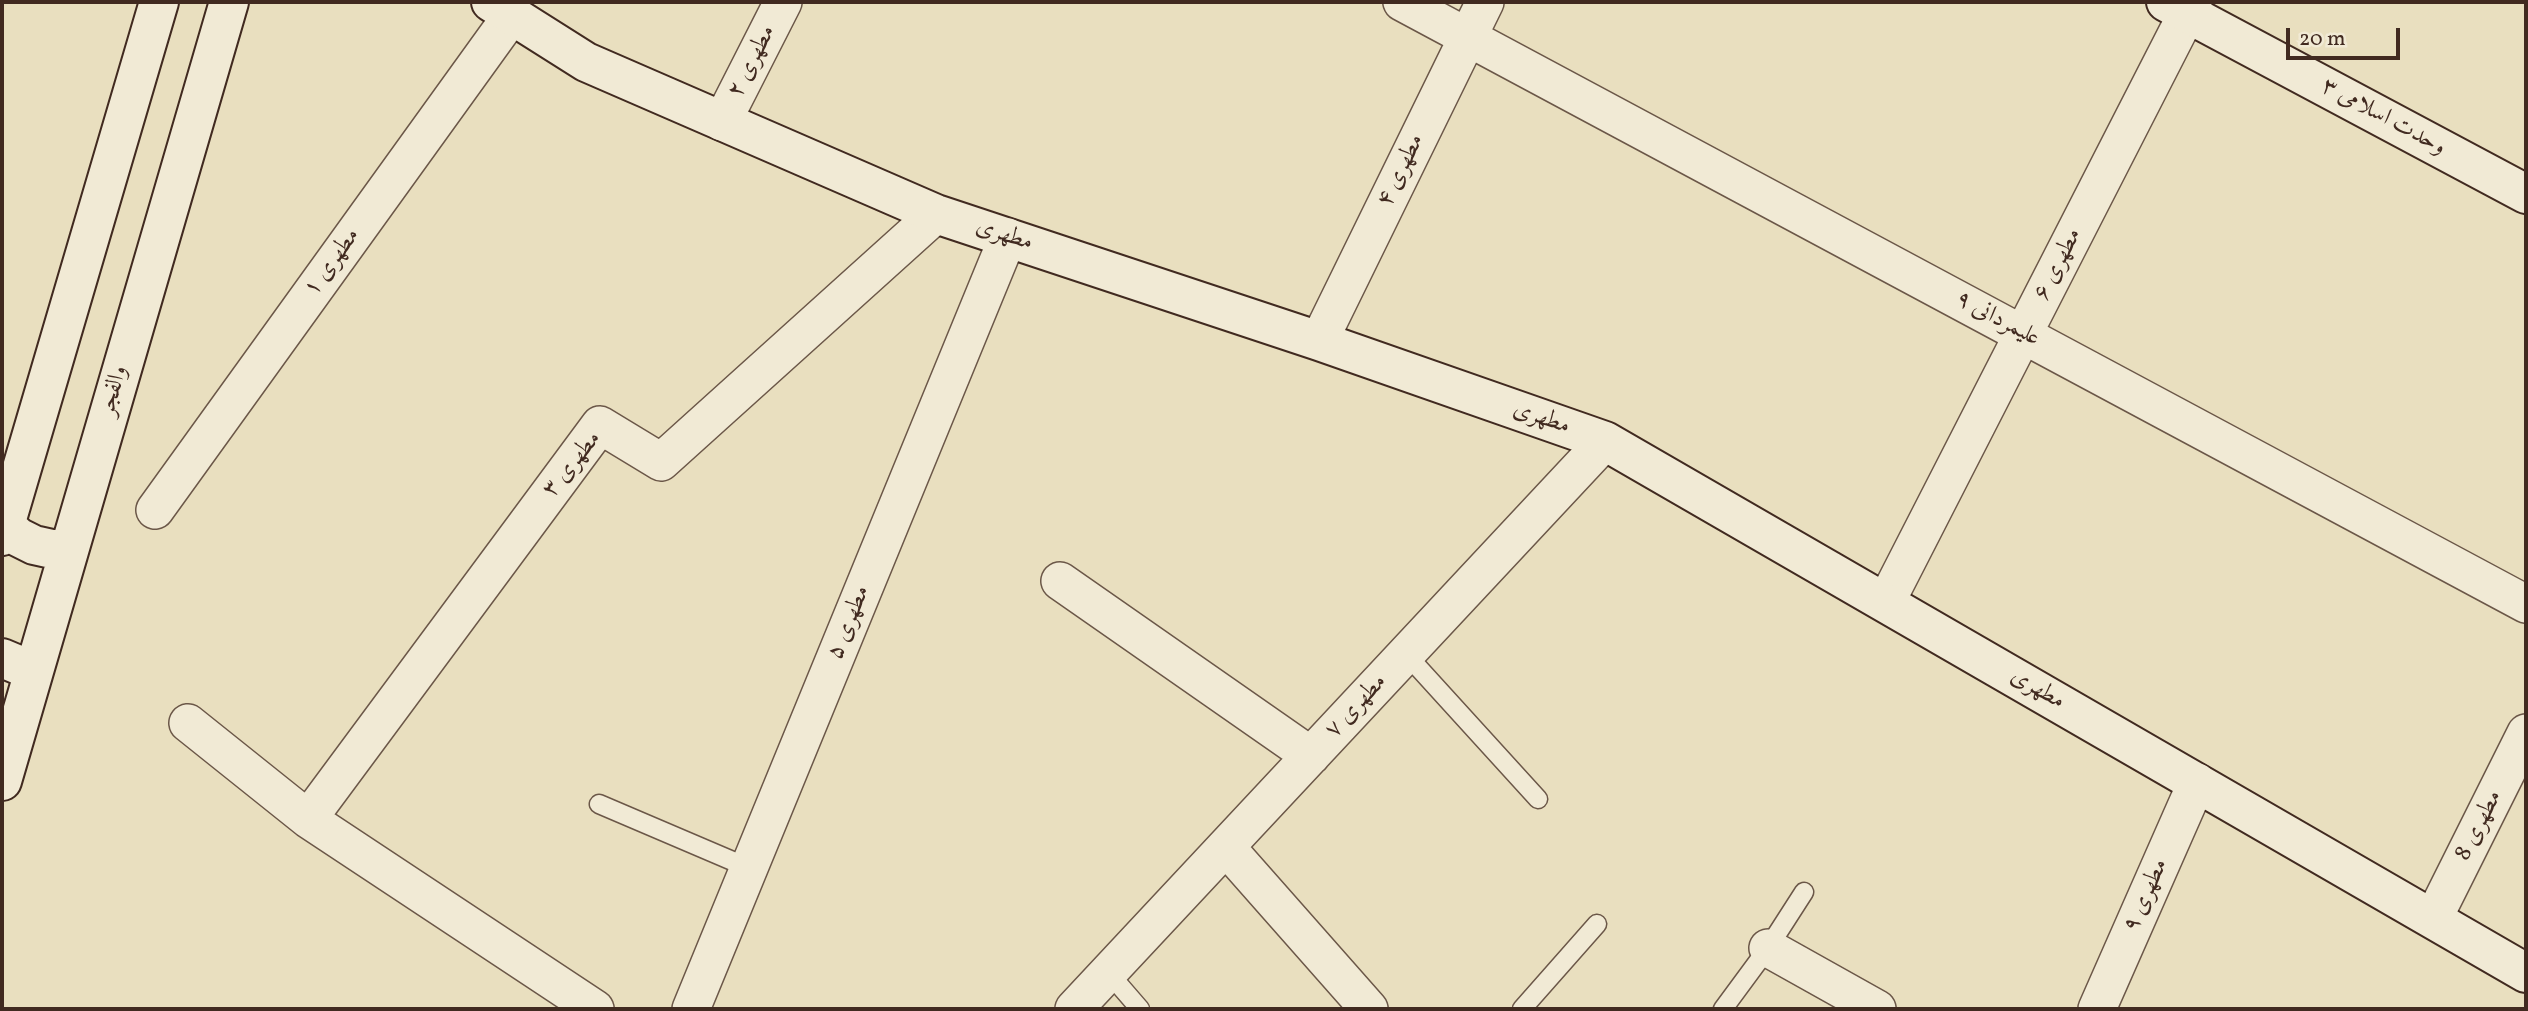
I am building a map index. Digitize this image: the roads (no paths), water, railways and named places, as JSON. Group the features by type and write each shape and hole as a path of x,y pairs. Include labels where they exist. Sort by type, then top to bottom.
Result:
{"street":[{"path":"69,549 34,545 3,531 159,2"},
{"name":"والفجر","path":"2,781 17,666 69,549 229,2"},
{"name":"مطهری ۲","path":"722,122 783,2"},
{"name":"علیمردانی ۹","path":"1402,2 2526,604"},
{"name":"مطهری ۴","path":"1319,341 1485,2"},
{"name":"وحدت اسلامی ۳","path":"2182,6 2526,194"},
{"name":"مطهری ۶","path":"1885,603 2023,334 2182,6"},
{"name":"مطهری","path":"501,8 586,62 936,214 1319,341 1605,441 2526,973"},
{"name":"مطهری ۱","path":"155,510 501,8"},
{"name":"مطهری ۳","path":"308,819 600,425 661,461 936,214"},
{"name":"مطهری ۵","path":"691,1009 1008,237"},
{"name":"مطهری ۷","path":"1074,1009 1605,441"},
{"path":"1060,581 1311,756"},
{"path":"188,723 308,819 595,1009"},
{"name":"مطهری 8","path":"2433,919 2526,733"},
{"name":"مطهری ۹","path":"2097,1009 2197,782"},
{"path":"1226,847 1369,1009"},
{"path":"1768,948 1877,1009"}],"lane":[{"path":"1406,654 1538,799"},
{"path":"599,804 749,868"},
{"path":"1723,1009 1768,948 1804,892"},
{"path":"1522,1009 1597,925"},
{"path":"1108,972 1140,1009"}]}
